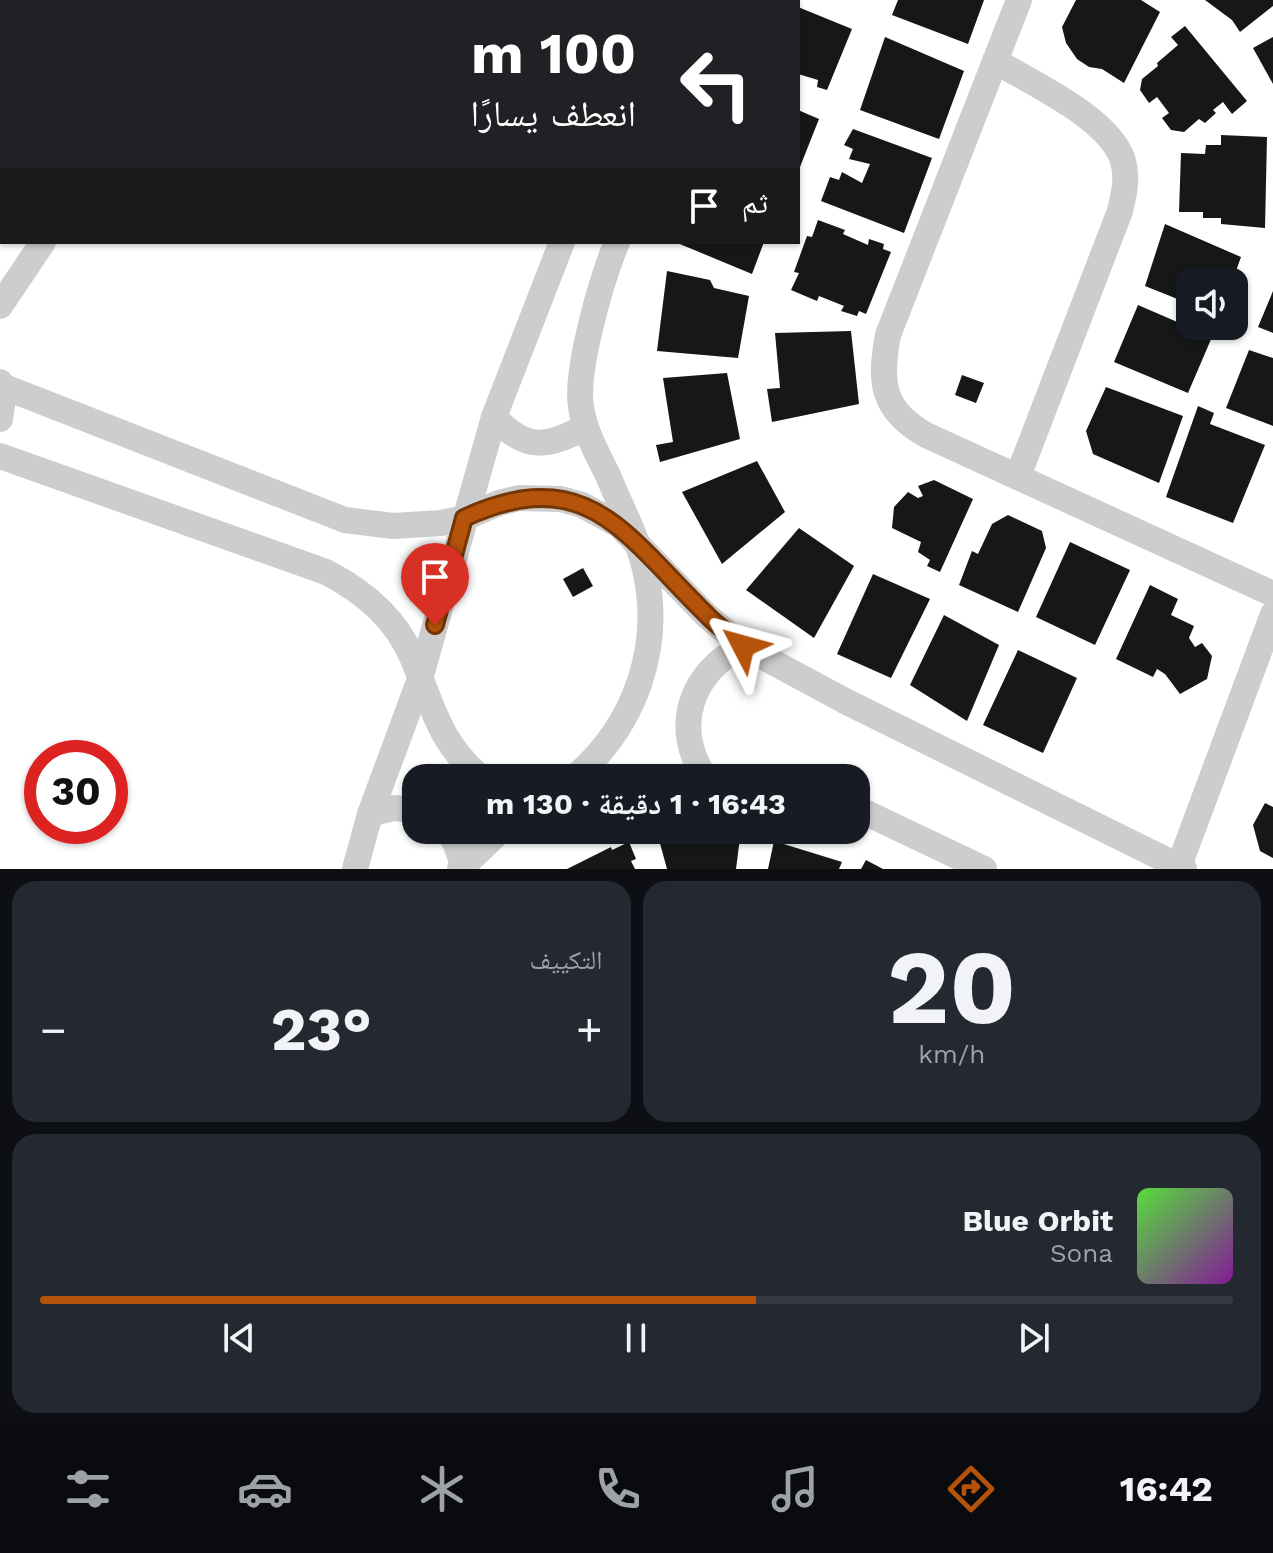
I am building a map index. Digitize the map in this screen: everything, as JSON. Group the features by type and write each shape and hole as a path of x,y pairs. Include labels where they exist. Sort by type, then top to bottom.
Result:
{"street":[{"path":"1019,0 888,335 883,385 892,406 907,424 1273,594"},
{"path":"995,61 1092,119 1111,137 1123,160 1126,186 1120,211 1018,476"},
{"path":"0,306 42,244"},
{"path":"355,869 370,814 420,679 494,417 561,244"},
{"path":"590,764 620,726 636,693 647,658 650,634 648,585 643,561 585,427 580,404 581,366 616,244"},
{"path":"0,419 3,400 1,384 345,520 417,526 464,518 519,498 561,499 601,514 634,539 707,616 743,646 845,701 1181,868 1273,614"},
{"path":"494,417 516,435 543,443 558,442 585,427"},
{"path":"0,456 326,572 347,583 367,598 392,625 412,656 445,739 465,764"},
{"path":"698,764 689,736 691,704 705,675 716,663 743,646"},
{"path":"370,814 402,809"},
{"path":"870,815 984,869"},
{"path":"455,844 461,867 486,844"}],"building":[{"path":"898,0 984,0 968,44 892,15"},
{"path":"1076,0 1141,0 1160,12 1124,83 1102,69 1089,67 1077,59 1066,43 1062,27"},
{"path":"1205,0 1273,0 1273,6 1240,32 1232,20"},
{"path":"800,8 852,29 827,90 817,87 818,80 800,75"},
{"path":"1185,26 1247,101 1232,114 1223,102 1205,123 1199,119 1184,132 1171,130 1162,118 1169,113 1157,97 1149,103 1140,90 1142,79 1178,45 1171,37"},
{"path":"885,37 964,71 939,139 860,110"},
{"path":"1273,37 1273,84 1253,48"},
{"path":"800,111 819,119 800,167"},
{"path":"853,129 932,158 904,233 821,201 830,177 839,180 842,172 862,183 870,164 849,159 853,149 844,145"},
{"path":"1221,135 1267,137 1265,228 1221,224 1221,218 1203,218 1203,212 1179,212 1181,153 1205,154 1206,145 1221,145"},
{"path":"818,220 845,230 843,234 868,245 869,239 884,244 883,249 891,252 866,314 859,311 857,316 841,311 844,306 819,296 817,301 791,290 799,273 794,272 807,236 812,237"},
{"path":"1165,224 1241,257 1237,268 1176,268 1176,298 1145,286"},
{"path":"680,244 763,244 752,274"},
{"path":"667,271 710,280 714,288 749,296 738,358 657,351"},
{"path":"1273,291 1273,333 1258,327"},
{"path":"1138,305 1176,321 1176,340 1211,340 1188,393 1114,362"},
{"path":"851,331 859,404 772,422 767,389 780,388 775,333"},
{"path":"1249,350 1273,358 1273,426 1226,408"},
{"path":"727,373 740,439 660,462 656,445 673,442 663,378"},
{"path":"962,375 984,383 976,403 955,395"},
{"path":"1106,387 1183,416 1159,483 1093,454 1086,431"},
{"path":"1198,406 1214,413 1210,424 1265,445 1233,523 1166,497"},
{"path":"757,461 785,512 722,564 682,492"},
{"path":"934,480 973,499 940,572 927,566 930,560 918,552 921,542 892,528 894,507 908,492 918,498 923,496 918,486"},
{"path":"1008,515 1042,531 1046,548 1018,612 959,585 972,551 978,554 992,524"},
{"path":"799,528 854,566 814,638 746,590"},
{"path":"1070,542 1130,570 1095,645 1036,617"},
{"path":"583,568 593,586 573,597 563,579"},
{"path":"873,574 930,599 891,678 837,654"},
{"path":"1150,585 1178,599 1171,615 1194,626 1189,638 1195,647 1202,643 1212,656 1207,679 1180,694 1165,674 1157,669 1153,677 1116,659"},
{"path":"944,615 999,645 967,721 910,685"},
{"path":"1018,650 1077,678 1043,753 983,725"},
{"path":"1265,803 1273,807 1273,858 1260,851 1253,825"},
{"path":"630,844 636,859 631,861 635,869 567,869 611,847 612,850"},
{"path":"660,844 739,844 736,869 667,869"},
{"path":"773,844 784,844 842,862 839,869 768,869"},
{"path":"866,860 883,869 861,869"}],"route":[{"path":"435,625 464,518 499,503 540,497 582,505 619,525 707,616 743,646"}]}
